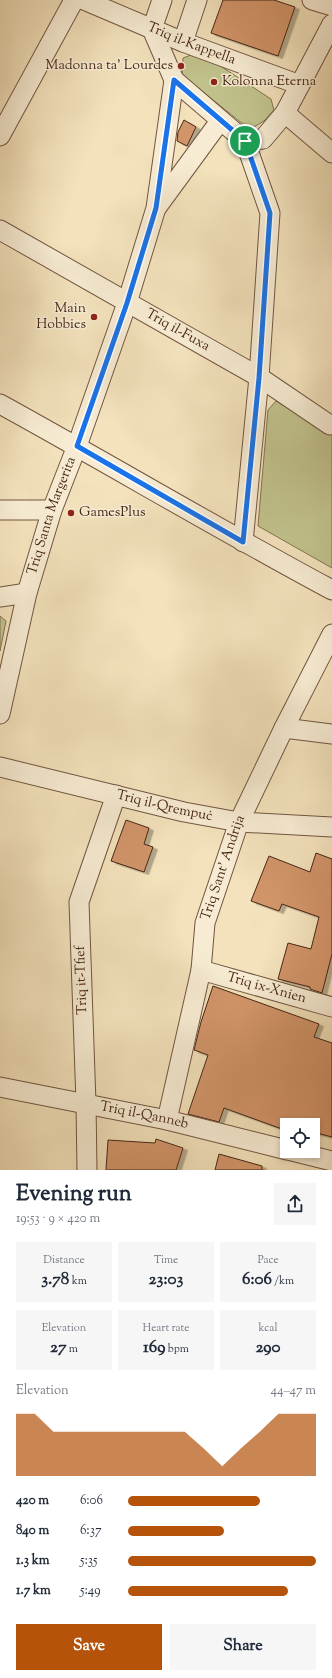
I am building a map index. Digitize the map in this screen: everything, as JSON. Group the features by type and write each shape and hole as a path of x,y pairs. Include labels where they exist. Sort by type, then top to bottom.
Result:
{"street":[{"path":"0,136 74,0"},
{"name":"Triq il-Kappella","path":"84,0 183,42 300,85"},
{"path":"162,0 152,28 174,80 245,141 270,213 259,378 243,542"},
{"path":"183,42 197,0"},
{"path":"312,0 332,6"},
{"path":"245,141 263,139 285,113 332,24"},
{"name":"Triq Santa Margerita","path":"0,714 27,593 52,510 77,446 127,303 156,208 174,80"},
{"path":"285,113 332,153"},
{"name":"Triq Santa Margerita","path":"156,208 220,121"},
{"name":"Triq il-Fuxa","path":"0,230 259,378 330,425"},
{"path":"0,404 77,446 243,542 332,590"},
{"path":"0,510 52,510"},
{"path":"0,597 27,593"},
{"name":"Triq Sant' Andrija","path":"167,1120 200,970 205,923 239,822 284,728 332,634"},
{"path":"284,728 332,734"},
{"name":"Triq il-Qrempuċ","path":"0,766 184,812 239,822 332,827"},
{"name":"Triq it-Tfief","path":"86,1170 86,1103 79,902 116,795"},
{"name":"Triq ix-Xnien","path":"200,970 332,1007"},
{"name":"Triq il-Qanneb","path":"0,1087 167,1120 280,1148"},
{"path":"320,1158 332,1161"}],"green space":[{"path":"199,52 271,99 274,110 264,121 254,127 243,124 182,75 183,58"},
{"path":"276,401 332,435 332,568 258,526 268,410"},
{"path":"0,616 6,621 0,651"}],"building":[{"path":"223,0 274,0 295,7 278,56 211,33"},
{"path":"184,120 196,127 187,146 177,141 178,132"},
{"path":"126,820 149,828 144,844 153,847 144,872 111,861"},
{"path":"316,853 332,859 332,954 322,993 310,989 310,987 278,979 288,943 311,949 319,917 282,904 279,911 251,901 269,856 310,872"},
{"path":"213,986 319,1024 314,1037 332,1043 332,1137 320,1134 320,1118 280,1118 280,1128 224,1108 219,1122 188,1114 208,1055 194,1050 201,1022"},
{"path":"156,1139 183,1148 176,1170 106,1170 108,1140 155,1143"},
{"path":"219,1154 262,1166 262,1170 215,1170"}],"place":[{"name":"Madonna ta' Lourdes","path":"181,66"},
{"name":"Kolonna Eterna","path":"214,82"},
{"name":"Main Hobbies","path":"94,317"},
{"name":"GamesPlus","path":"71,513"}],"route":[{"path":"174,80 245,141 270,213 259,378 243,542 77,446 127,303 156,208 174,80"}]}
